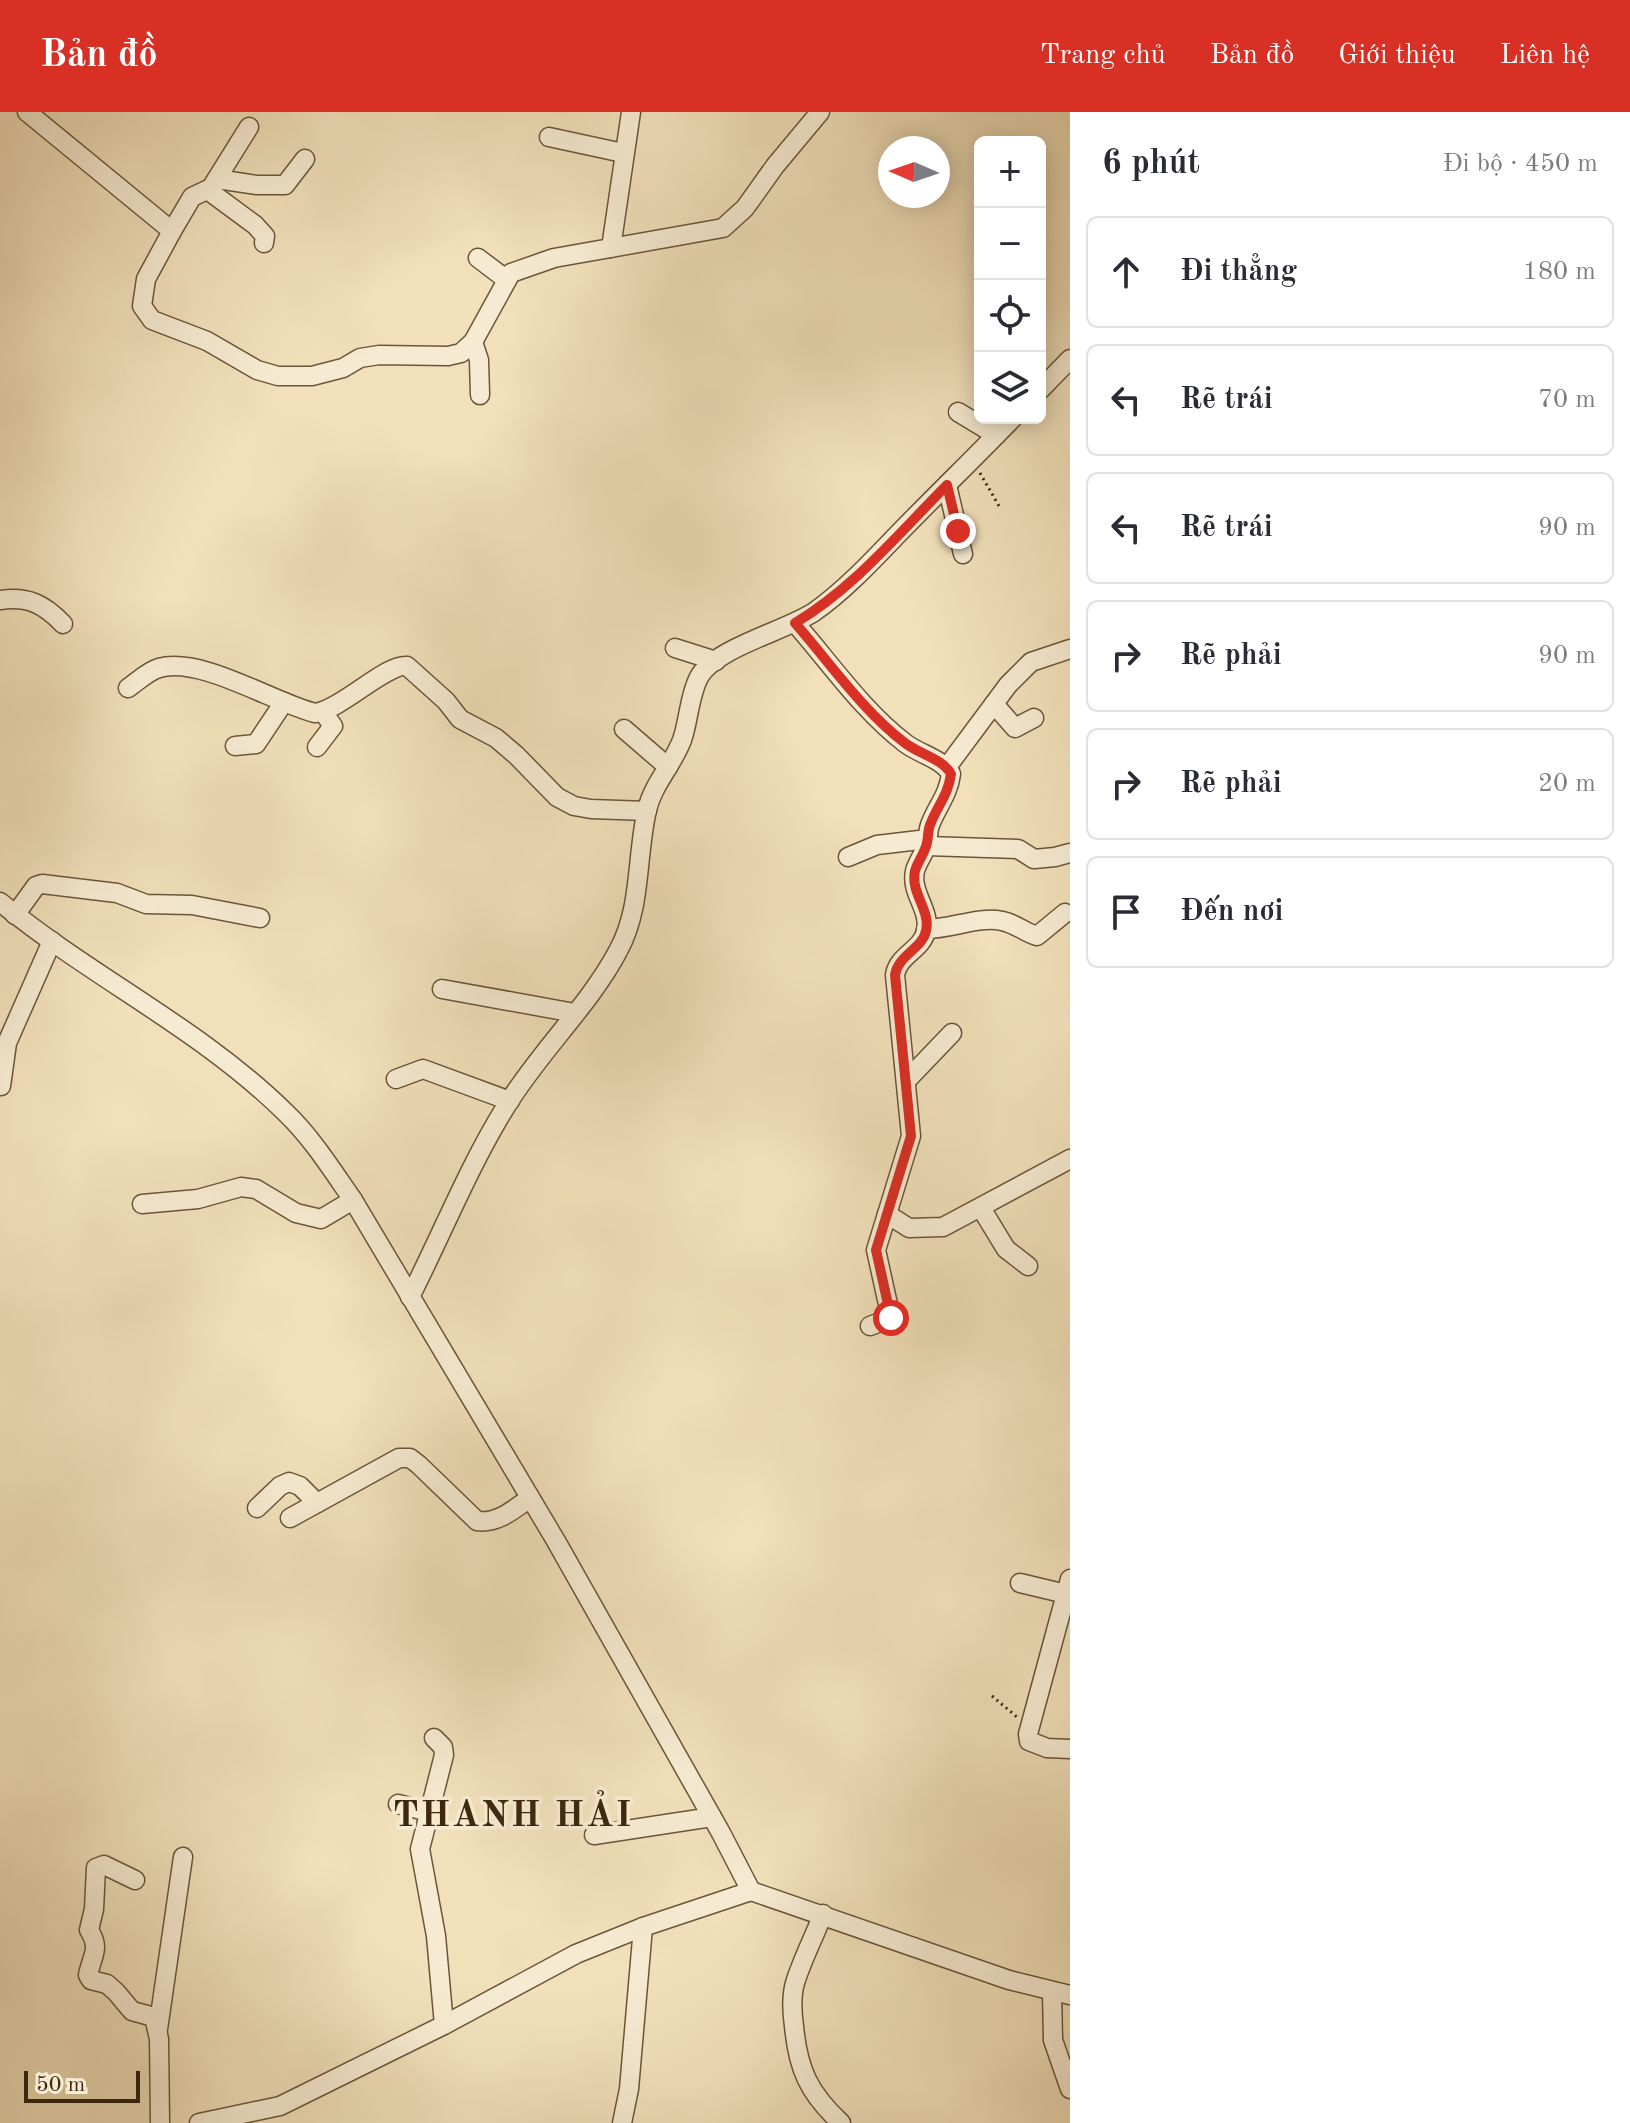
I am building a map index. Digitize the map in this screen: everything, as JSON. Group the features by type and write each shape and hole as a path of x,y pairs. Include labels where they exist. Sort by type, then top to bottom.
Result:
{"street":[{"path":"27,112 172,231"},
{"path":"611,248 631,112"},
{"path":"249,127 213,185 192,197 146,279 142,306 152,320 207,341 267,374 312,376 343,368 360,358 379,355 448,356 461,353 473,342 511,273 522,268 554,258 723,228 745,208 820,112"},
{"path":"549,137 623,153"},
{"path":"213,185 285,185 305,159"},
{"path":"213,185 265,236 264,243"},
{"path":"478,258 507,280"},
{"path":"473,342 479,360 480,395"},
{"path":"1046,384 1070,359"},
{"path":"958,412 996,435"},
{"path":"410,1297 476,1159 510,1101 541,1054 619,951 633,915 647,811 655,786 681,740 700,676 728,652 815,611 861,572 1007,424"},
{"path":"947,485 963,554"},
{"path":"0,600 25,600 47,608 63,624"},
{"path":"795,623 888,728 907,745 947,767 951,774 949,788 930,825 914,882 927,919 924,936 896,964 911,1136 876,1250 891,1318 870,1326"},
{"path":"675,648 716,661"},
{"path":"947,767 994,704 1031,662 1070,649"},
{"path":"128,688 157,668 179,665 240,683 304,711 323,712 394,667 407,666 446,701 460,719 496,738 557,797 582,807 647,811"},
{"path":"235,746 256,744 284,702"},
{"path":"994,704 1015,728 1034,718"},
{"path":"317,747 333,726 323,712"},
{"path":"624,729 668,767"},
{"path":"848,857 877,845 927,842 1018,849 1034,859 1070,853"},
{"path":"15,915 36,886 42,884 117,893 146,904 192,905 260,918"},
{"path":"0,902 208,1048 303,1131 353,1200 530,1498 751,1891"},
{"path":"926,929 946,929 995,920 1037,936 1065,913"},
{"path":"1,1086 7,1043 52,941"},
{"path":"442,989 575,1013"},
{"path":"907,1080 952,1033"},
{"path":"396,1079 423,1069 510,1101"},
{"path":"887,1214 909,1228 943,1227 1070,1159"},
{"path":"142,1204 198,1199 241,1187 256,1189 296,1213 321,1219 353,1200"},
{"path":"981,1208 1006,1249 1028,1266"},
{"path":"290,1518 399,1458 410,1458 427,1471 477,1521 499,1519 530,1498"},
{"path":"257,1508 280,1486 289,1482 300,1486 317,1503"},
{"path":"1020,1583 1068,1587 1028,1734 1029,1741 1035,1745 1070,1749"},
{"path":"434,1738 443,1747 444,1755 420,1849 436,1936 444,2025"},
{"path":"398,1804 429,1812"},
{"path":"594,1835 712,1817"},
{"path":"160,2123 158,2029 183,1857"},
{"path":"135,1880 104,1865 96,1868 94,1909 89,1930 96,1939 96,1945 88,1975 91,1980 107,1984 132,2011 154,2017 158,2029"},
{"path":"199,2123 280,2106 444,2025 576,1954 643,1927 751,1891 967,1966 1061,1993 1053,2040 1070,2089"},
{"path":"823,1914 795,1984 792,2008 796,2052 807,2081 824,2107 841,2123"},
{"path":"622,2123 629,2089 643,1927"}],"path":[{"path":"972,460 999,506"},
{"path":"992,1696 1021,1721 1028,1734"}],"district":[{"name":"THANH HẢI","path":"513,1817"}],"route":[{"path":"891,1318 876,1250 911,1136 896,964 924,936 927,919 914,882 915,871 927,846 930,825 945,800 951,774 947,767 907,745 888,728 795,623 815,611 861,572 947,485 958,531"}]}
